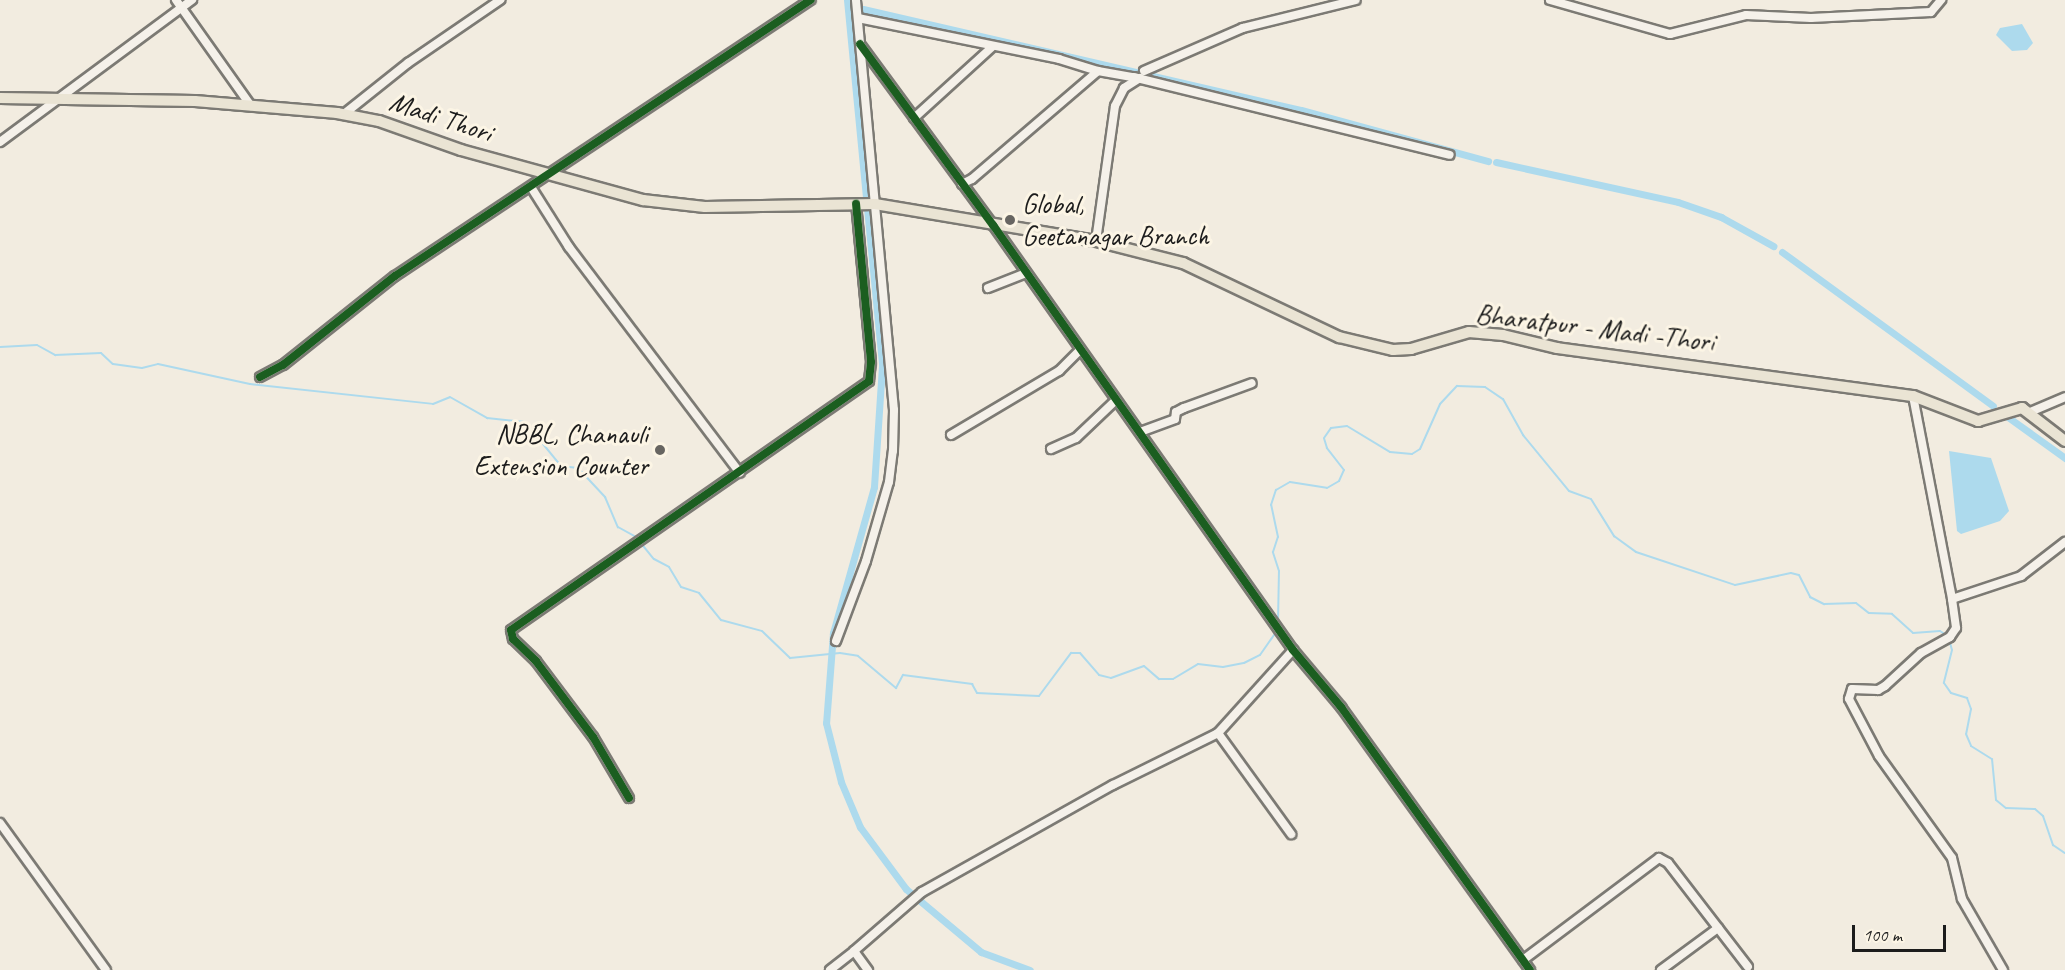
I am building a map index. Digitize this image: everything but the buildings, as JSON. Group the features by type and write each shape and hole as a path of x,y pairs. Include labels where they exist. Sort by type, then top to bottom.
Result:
{"main road":[{"name":"Madi Thori","path":"0,99 54,101 114,98 344,114 379,122 548,175 643,200 705,207 867,204"},
{"name":"Bharatpur - Madi -Thori","path":"867,204 1096,241 1183,263 1339,337 1393,350 1477,332 1557,348 1912,396 1978,421 2013,408 2030,412"},
{"path":"2030,412 2065,441"}],"street":[{"path":"0,142 178,4 192,0"},
{"path":"344,114 408,63 500,0"},
{"path":"260,377 283,365 395,276 810,0"},
{"path":"629,798 593,737 510,633 869,381 872,362 867,204 856,0"},
{"path":"1144,71 1243,28 1356,0"},
{"path":"1550,0 1671,34 1746,15 1811,18 1931,12 1941,0"},
{"path":"178,4 251,106"},
{"path":"858,18 1059,59 1098,71 1140,78 1124,88 1115,106 1096,241"},
{"path":"860,44 993,225 1293,650 1341,707 1530,970"},
{"path":"914,118 992,47"},
{"path":"962,184 972,179 1098,71"},
{"path":"1133,77 1450,155"},
{"path":"531,187 569,247 740,472"},
{"path":"836,641 866,561 889,482 893,451 894,410 867,204"},
{"path":"988,288 1026,273"},
{"path":"951,435 1059,371 1080,350"},
{"path":"1140,432 1175,419 1176,412 1184,408 1252,383"},
{"path":"1912,396 1956,628 1950,637 1921,653 1885,686 1878,690 1852,689 1849,699 1879,756 1952,858 1962,899 2003,970"},
{"path":"2030,412 2065,397"},
{"path":"1051,449 1076,438 1116,400"},
{"path":"1952,599 2021,576 2065,542"},
{"path":"830,970 914,898 1113,785 1218,733 1293,650"},
{"path":"1218,733 1291,834"},
{"path":"0,823 105,970"},
{"path":"1523,960 1659,858 1668,862 1748,967"},
{"path":"1660,970 1718,928"},
{"path":"854,951 868,970"}],"water":[{"path":"2022,24 2033,43 2027,50 2012,51 1996,35 2000,28"},
{"path":"1949,451 1991,458 2009,511 2000,521 1961,534 1957,531"}],"waterway":[{"path":"847,0 882,366 874,487 833,633 826,723 841,782 860,827 906,889 981,952 1030,970"},
{"path":"863,9 1301,110 1488,161"},
{"path":"1496,162 1678,202 1721,217 1773,246"},
{"path":"1782,252 1993,406"},
{"path":"0,347 37,345 55,355 101,353 113,364 142,368 158,364 250,384 433,404 450,397 487,418 525,422 561,466 578,468 605,497 618,527 636,537 654,559 669,567 681,587 699,593 721,620 762,631 790,658 840,653 858,656 896,688 903,675 972,684 977,693 1039,696 1071,653 1080,653 1099,675 1111,678 1144,666 1159,679 1173,679 1198,664 1223,667 1244,663 1260,655 1277,631"},
{"path":"1278,622 1279,571 1273,552 1278,537 1271,505 1276,490 1290,482 1327,488 1339,481 1344,470 1327,448 1324,438 1331,428 1347,426 1390,452 1412,454 1420,449 1440,404 1457,386 1485,387 1503,399 1523,435 1569,491 1591,499 1614,536 1636,552 1735,585 1791,573 1799,575 1810,597 1824,604 1856,603 1869,613 1892,614 1913,633 1940,631 1946,635"},
{"path":"2005,415 2065,458"},
{"path":"1949,639 1952,650 1944,683 1951,693 1967,698 1971,709 1966,734 1971,746 1992,759 1996,800 2006,808 2035,809 2043,816 2053,845 2065,853"}],"cycle path":[{"path":"260,377 283,365 395,276 811,0"},
{"path":"860,44 993,225 1293,650 1341,707 1530,970"},
{"path":"629,798 593,737 536,661 513,639 511,630 869,381 871,362 856,204"}],"place":[{"name":"Global, Geetanagar Branch","path":"1010,220"},
{"name":"NBBL, Chanauli Extension Counter","path":"660,450"}]}
